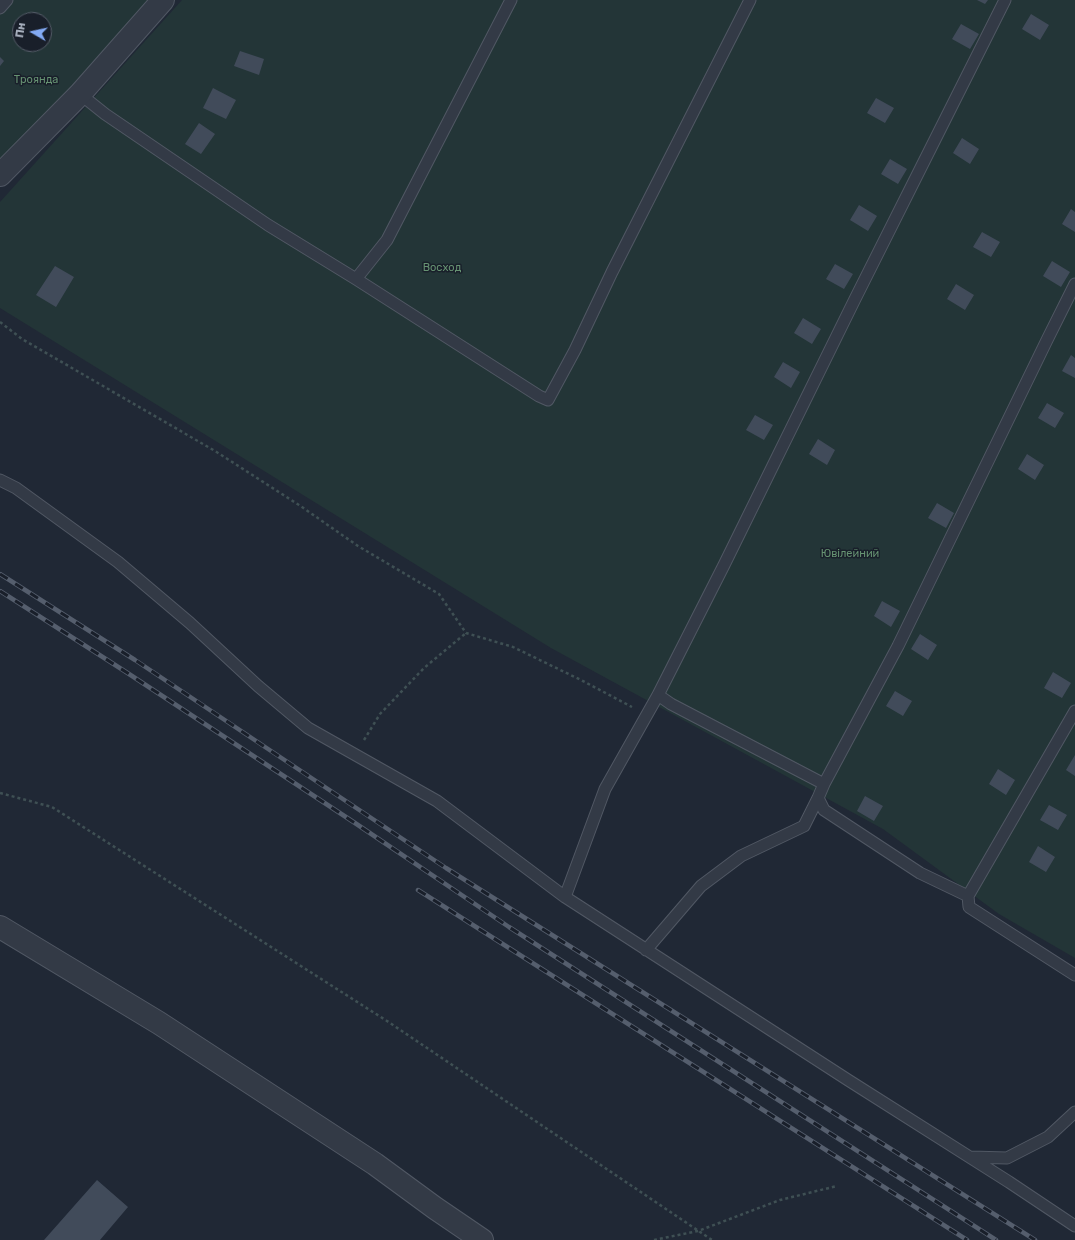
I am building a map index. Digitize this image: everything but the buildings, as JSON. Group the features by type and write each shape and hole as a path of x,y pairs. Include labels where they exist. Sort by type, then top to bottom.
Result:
{"street":[{"path":"0,174 80,94 163,0"},
{"path":"0,927 172,1032 375,1164 474,1238"}],"lane":[{"path":"0,8 7,0"},
{"path":"356,279 387,240 511,0"},
{"path":"80,94 105,114 268,225 356,279 539,396 548,400 575,350 612,272 750,0"},
{"path":"565,897 605,788 658,695 724,565 1005,0"},
{"path":"646,950 701,886 740,856 804,826 824,784 898,646 1075,284"},
{"path":"0,480 16,488 118,562 190,623 258,686 308,728 437,802 565,897 1075,1226"},
{"path":"658,695 672,704 824,784"},
{"path":"1075,711 968,896 969,907 1075,975"},
{"path":"818,798 824,810 914,868 968,896"},
{"path":"970,1157 1007,1158 1048,1137 1075,1112"}],"path":[{"path":"0,322 22,339 215,451 299,505 358,546 439,594 466,633 513,647 647,714"},
{"path":"355,755 380,714 424,668 466,633"},
{"path":"0,793 52,808 386,1021 712,1240"},
{"path":"654,1240 698,1231 780,1200 837,1186"}],"green space":[{"name":"Троянда","path":"0,0 157,0 0,173"},
{"path":"182,0 1075,0 1075,958 999,914 883,829 551,648 0,308 0,202"}],"railway":[{"path":"0,574 135,660 446,868 1035,1240"},
{"path":"0,591 355,823 509,927 996,1240"},
{"path":"418,890 967,1240"}],"park label":[{"name":"Восход","path":"442,268"},
{"name":"Ювілейний","path":"850,554"}]}
